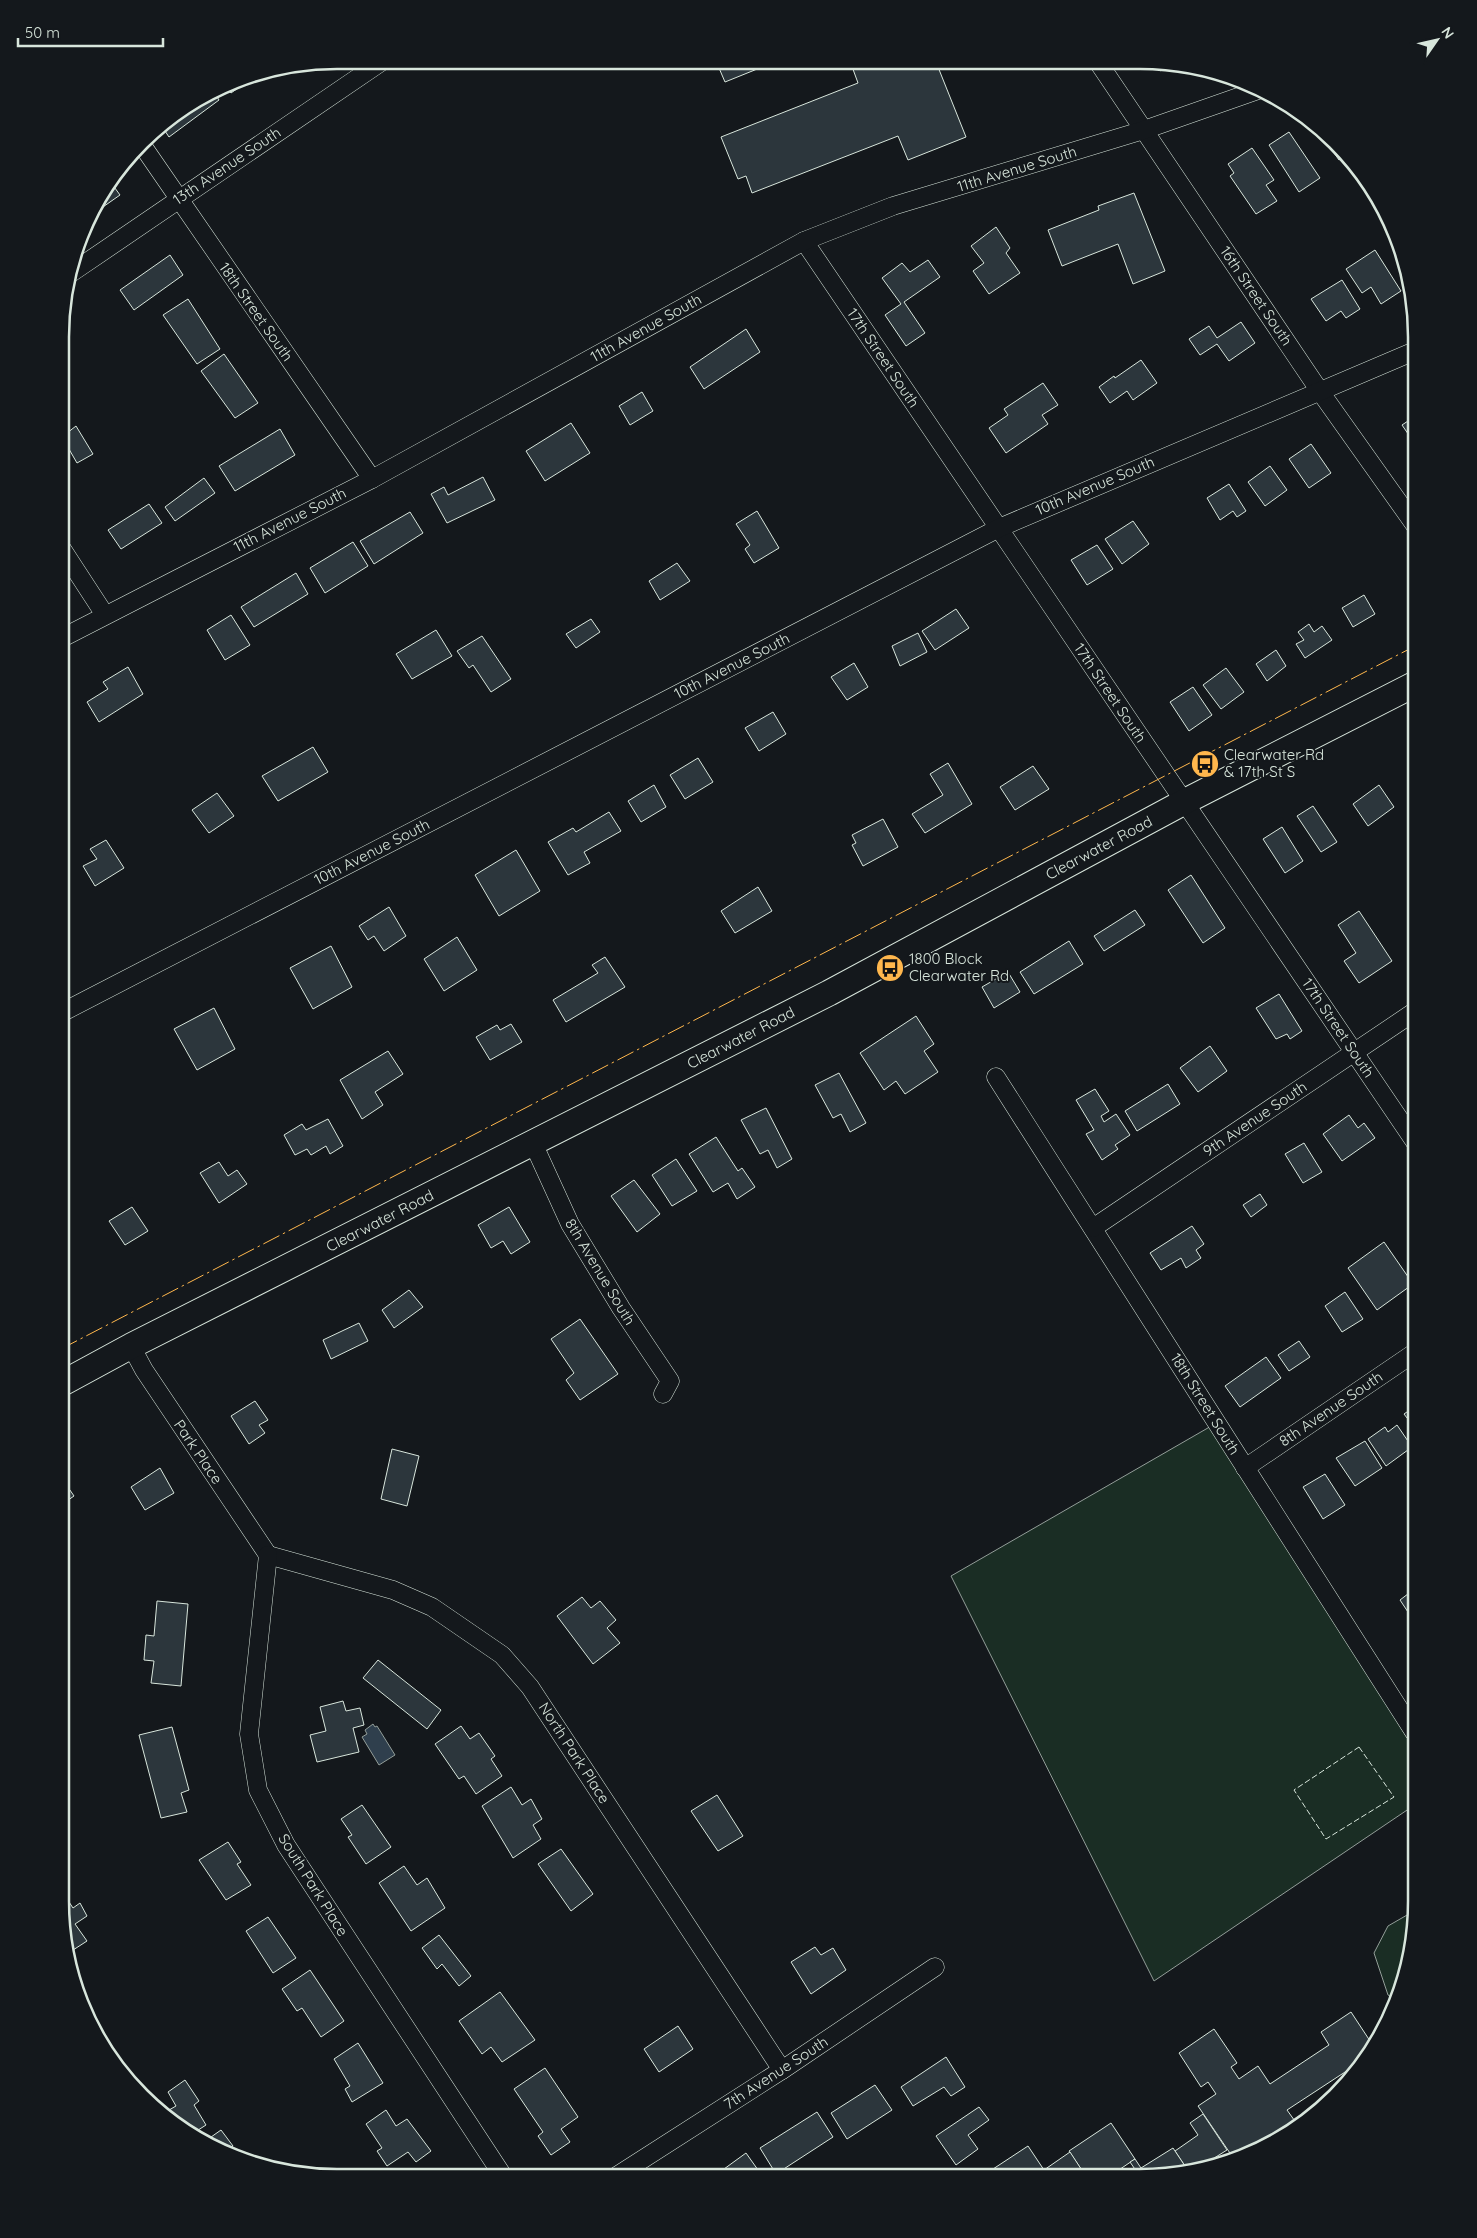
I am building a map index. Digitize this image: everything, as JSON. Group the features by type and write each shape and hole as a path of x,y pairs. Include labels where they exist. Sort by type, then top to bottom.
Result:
{"street":[{"name":"13th Avenue South","path":"78,268 371,69"},
{"name":"16th Street South","path":"1103,69 1319,390 1408,515"},
{"name":"11th Avenue South","path":"69,634 372,479 804,241 893,206 1144,130 1251,93"},
{"name":"18th Street South","path":"145,149 372,479"},
{"name":"17th Street South","path":"804,241 1408,1132"},
{"name":"10th Avenue South","path":"69,1009 998,528 1408,354"},
{"path":"69,560 105,615"},
{"name":"Clearwater Road","path":"69,1380 131,1346 829,993 1184,802 1408,688"},
{"name":"9th Avenue South","path":"1093,1228 1408,1016"},
{"name":"18th Street South","path":"996,1077 1408,1720"},
{"name":"8th Avenue South","path":"533,1143 570,1224 621,1308 670,1381 663,1394"},
{"name":"Park Place","path":"131,1346 144,1370 268,1555"},
{"name":"8th Avenue South","path":"1246,1468 1408,1357"},
{"name":"North Park Place","path":"268,1555 392,1590 432,1608 502,1655 530,1687 782,2070"},
{"name":"South Park Place","path":"268,1555 249,1734 258,1790 286,1845 498,2169"},
{"name":"7th Avenue South","path":"626,2169 782,2070 935,1967"}],"green space":[{"path":"1213,1425 1408,1739 1408,1809 1154,1981 951,1576"},
{"path":"1408,1914 1403,1954 1391,1996 1388,1995 1374,1953 1388,1926"}],"water":[{"path":"373,1724 375,1727 377,1726 395,1755 379,1765 362,1737 367,1734 365,1730"}],"building":[{"path":"719,69 757,69 725,82"},
{"path":"853,69 939,69 966,137 908,160 898,136 752,193 746,176 738,179 721,137 858,83"},
{"path":"217,97 219,100 169,137 165,131 188,114"},
{"path":"1289,132 1320,178 1299,192 1269,145"},
{"path":"1330,147 1341,159 1339,160"},
{"path":"1252,148 1274,180 1266,185 1277,201 1256,214 1230,176 1234,173 1228,164"},
{"path":"114,187 120,195 102,207"},
{"path":"1134,193 1165,271 1133,284 1118,244 1062,266 1048,230 1099,210 1098,206"},
{"path":"996,227 1010,248 1006,253 1020,273 989,294 973,271 984,263 971,246"},
{"path":"1375,250 1401,291 1381,304 1371,287 1362,293 1346,269"},
{"path":"170,255 183,275 134,310 120,290"},
{"path":"928,260 940,277 904,302 925,333 906,346 885,315 901,304 882,278 902,263 910,272"},
{"path":"1342,280 1360,309 1346,318 1341,311 1326,321 1311,299"},
{"path":"188,299 220,349 197,364 163,315"},
{"path":"1241,322 1255,343 1229,361 1217,344 1200,355 1189,339 1209,326 1217,338"},
{"path":"746,329 760,352 704,389 690,367"},
{"path":"224,354 258,403 235,418 201,371"},
{"path":"1141,360 1157,383 1133,400 1127,391 1110,403 1099,387"},
{"path":"1043,383 1058,405 1042,415 1048,424 1006,453 989,428 1008,415 1004,409"},
{"path":"642,392 653,411 630,425 619,406"},
{"path":"1408,421 1408,434 1402,425"},
{"path":"571,423 590,453 545,481 526,451"},
{"path":"76,426 93,454 77,463 69,449 69,432"},
{"path":"280,429 295,455 235,491 219,466"},
{"path":"1311,444 1331,473 1309,488 1289,459"},
{"path":"1270,466 1287,490 1265,506 1248,482"},
{"path":"483,477 495,500 447,523 431,494 444,487 448,495"},
{"path":"204,478 215,493 175,521 165,507"},
{"path":"1229,484 1246,511 1237,517 1233,511 1220,520 1207,498"},
{"path":"149,504 162,523 121,549 108,530"},
{"path":"757,511 779,548 754,563 745,549 750,545 736,524"},
{"path":"410,512 423,533 374,564 360,541"},
{"path":"1133,521 1149,544 1122,564 1105,539"},
{"path":"353,542 368,566 325,593 310,568"},
{"path":"1097,545 1113,569 1087,585 1071,560"},
{"path":"677,563 690,581 660,600 649,581"},
{"path":"296,573 308,594 254,627 241,607"},
{"path":"1364,595 1375,614 1353,627 1342,608"},
{"path":"956,609 969,628 935,650 922,631"},
{"path":"231,615 250,645 225,660 207,630"},
{"path":"591,619 600,632 576,648 566,634"},
{"path":"1309,624 1314,632 1322,626 1332,640 1305,658 1296,644 1304,640 1298,632"},
{"path":"436,630 452,656 412,679 396,654"},
{"path":"918,633 927,652 900,666 892,646"},
{"path":"482,636 511,679 491,692 473,665 469,668 457,651"},
{"path":"1276,650 1286,666 1267,681 1256,664"},
{"path":"854,663 868,687 847,700 831,677"},
{"path":"128,667 143,694 99,722 87,702 108,689 103,682"},
{"path":"1226,668 1244,692 1221,709 1203,685"},
{"path":"1193,687 1212,715 1189,731 1170,702"},
{"path":"773,712 786,734 759,751 745,728"},
{"path":"313,747 328,772 278,801 262,776"},
{"path":"698,758 713,782 685,799 670,775"},
{"path":"948,763 972,804 925,833 912,814 943,795 930,774"},
{"path":"1033,766 1049,789 1015,810 1000,787"},
{"path":"654,785 666,807 641,822 628,801"},
{"path":"1379,785 1394,807 1368,826 1353,804"},
{"path":"217,793 234,816 209,833 192,810"},
{"path":"1313,806 1337,842 1321,852 1297,816"},
{"path":"609,812 621,831 584,852 590,863 568,875 548,842 573,828 576,832"},
{"path":"883,819 898,847 863,866 852,845 856,843 852,835"},
{"path":"1282,827 1303,861 1285,873 1263,839"},
{"path":"106,840 124,868 95,886 83,866 97,859 90,849"},
{"path":"516,850 540,891 499,916 475,875"},
{"path":"1191,875 1225,928 1203,943 1168,890"},
{"path":"758,887 772,911 735,933 721,911"},
{"path":"389,907 406,936 384,951 374,936 368,940 359,926"},
{"path":"1135,910 1145,925 1104,951 1094,936"},
{"path":"1359,911 1392,961 1359,983 1344,961 1356,953 1338,925"},
{"path":"457,937 477,970 444,991 424,959"},
{"path":"1069,941 1083,964 1034,994 1020,972"},
{"path":"331,946 352,987 313,1009 290,968"},
{"path":"605,957 625,987 566,1022 553,1000 598,973 592,965"},
{"path":"1008,972 1020,992 994,1008 982,987"},
{"path":"1279,994 1302,1031 1290,1039 1287,1034 1276,1039 1256,1008"},
{"path":"214,1008 235,1049 197,1070 174,1029"},
{"path":"916,1016 934,1044 924,1051 938,1072 905,1094 896,1081 884,1090 860,1053"},
{"path":"511,1024 522,1042 490,1060 476,1037 497,1025 500,1030"},
{"path":"1210,1046 1227,1071 1198,1092 1180,1068"},
{"path":"388,1051 403,1074 375,1092 383,1105 362,1119 340,1080"},
{"path":"839,1073 866,1123 850,1132 841,1114 833,1118 815,1085"},
{"path":"1168,1084 1180,1104 1137,1131 1125,1111"},
{"path":"1095,1089 1109,1111 1101,1116 1104,1122 1116,1114 1130,1135 1115,1145 1118,1149 1102,1160 1086,1134 1094,1130 1076,1100"},
{"path":"766,1108 792,1159 777,1168 768,1150 760,1154 741,1120"},
{"path":"1349,1115 1358,1128 1364,1123 1375,1138 1342,1161 1323,1134"},
{"path":"328,1119 343,1146 330,1154 326,1146 311,1155 307,1149 295,1155 284,1135 302,1124 306,1130"},
{"path":"716,1137 738,1171 742,1168 755,1187 737,1199 728,1183 713,1192 689,1154"},
{"path":"1304,1143 1322,1172 1303,1183 1285,1154"},
{"path":"676,1159 697,1191 672,1206 652,1175"},
{"path":"219,1162 228,1176 237,1170 247,1184 219,1203 200,1173"},
{"path":"634,1180 660,1214 637,1232 611,1196"},
{"path":"1260,1194 1267,1205 1251,1217 1243,1205"},
{"path":"132,1207 148,1231 125,1245 109,1221"},
{"path":"509,1207 530,1242 511,1254 503,1241 491,1248 478,1225"},
{"path":"1192,1226 1204,1244 1196,1250 1201,1258 1186,1268 1181,1258 1161,1270 1150,1253"},
{"path":"1384,1242 1408,1277 1408,1288 1377,1310 1348,1268"},
{"path":"409,1290 423,1307 394,1328 382,1310"},
{"path":"1345,1292 1363,1319 1342,1332 1325,1306"},
{"path":"580,1319 618,1374 580,1400 566,1380 574,1373 551,1339"},
{"path":"359,1323 368,1341 331,1359 323,1340"},
{"path":"1299,1341 1310,1357 1289,1371 1278,1355"},
{"path":"1266,1357 1281,1378 1240,1407 1225,1386"},
{"path":"255,1401 268,1420 259,1425 265,1433 249,1444 231,1416"},
{"path":"1408,1411 1408,1419 1404,1414"},
{"path":"1397,1425 1408,1441 1408,1450 1386,1466 1368,1439 1385,1427 1388,1432"},
{"path":"1365,1441 1382,1468 1355,1486 1336,1458"},
{"path":"392,1449 419,1456 407,1506 381,1499"},
{"path":"160,1468 174,1493 145,1510 131,1487"},
{"path":"1325,1474 1345,1505 1323,1519 1303,1487"},
{"path":"69,1489 74,1496 69,1499"},
{"path":"1408,1594 1408,1612 1400,1600"},
{"path":"582,1597 591,1608 600,1601 616,1620 607,1628 620,1643 593,1664 557,1616"},
{"path":"157,1601 188,1604 181,1686 151,1683 154,1661 144,1660 146,1635 154,1636"},
{"path":"378,1660 441,1710 427,1729 363,1678"},
{"path":"343,1701 346,1711 360,1708 364,1725 353,1728 359,1752 317,1762 310,1735 326,1731 320,1707"},
{"path":"461,1726 470,1739 479,1733 495,1756 491,1759 502,1776 476,1794 464,1776 459,1779 435,1744"},
{"path":"172,1727 189,1790 181,1793 187,1812 161,1818 139,1735"},
{"path":"511,1787 522,1805 531,1799 542,1819 533,1825 541,1839 513,1858 482,1806"},
{"path":"717,1795 743,1836 718,1851 691,1811"},
{"path":"362,1805 391,1847 366,1864 348,1837 352,1835 341,1819"},
{"path":"228,1842 241,1862 237,1864 251,1885 226,1900 199,1860"},
{"path":"561,1849 593,1894 571,1911 538,1864"},
{"path":"404,1866 417,1885 427,1878 445,1908 411,1931 379,1883"},
{"path":"69,1902 73,1908 80,1903 87,1916 75,1924 87,1941 73,1950 69,1919"},
{"path":"268,1917 296,1958 273,1973 246,1931"},
{"path":"439,1935 471,1976 459,1986 442,1964 437,1969 422,1948"},
{"path":"815,1947 821,1955 833,1948 846,1970 811,1994 791,1962"},
{"path":"310,1970 344,2021 321,2037 302,2008 297,2011 282,1989"},
{"path":"500,1992 535,2040 502,2062 491,2047 482,2054 459,2021"},
{"path":"1351,2012 1369,2040 1348,2070 1287,2110 1294,2120 1259,2142 1230,2153 1198,2106 1216,2094 1208,2082 1201,2087 1179,2053 1214,2029 1237,2063 1231,2067 1239,2079 1258,2066 1270,2084 1329,2045 1321,2032"},
{"path":"678,2026 693,2049 659,2072 644,2049"},
{"path":"358,2043 383,2083 352,2102 345,2089 350,2086 334,2059"},
{"path":"946,2057 965,2087 951,2096 944,2087 913,2106 901,2087"},
{"path":"545,2068 578,2117 561,2129 570,2142 551,2155 538,2136 543,2132 514,2089"},
{"path":"185,2080 199,2101 194,2105 206,2125 198,2130 169,2110 176,2106 168,2092"},
{"path":"875,2085 892,2110 847,2139 831,2113"},
{"path":"979,2107 989,2120 968,2135 978,2149 956,2165 936,2136"},
{"path":"386,2110 396,2126 407,2119 431,2151 416,2162 408,2152 387,2166 377,2151 382,2148 366,2124"},
{"path":"817,2112 833,2137 784,2169 773,2169 760,2148"},
{"path":"1203,2114 1227,2150 1212,2159 1185,2165 1175,2151 1198,2135 1190,2123"},
{"path":"1111,2123 1135,2159 1120,2169 1081,2169 1069,2151"},
{"path":"221,2130 233,2146 231,2148 210,2137"},
{"path":"1028,2146 1043,2169 993,2169"},
{"path":"1173,2148 1185,2165 1158,2169 1141,2168"},
{"path":"1070,2152 1081,2169 1045,2169"},
{"path":"746,2153 757,2169 724,2169"},
{"path":"1135,2159 1142,2169 1135,2169 1130,2162"}],"fence":[{"path":"1359,1747 1394,1797 1326,1839 1294,1790 1359,1747"}],"power":[{"path":"69,1345 1408,650"}],"place":[{"name":"Clearwater Rd & 17th St S","path":"1205,764"},
{"name":"1800 Block Clearwater Rd","path":"890,968"}]}
